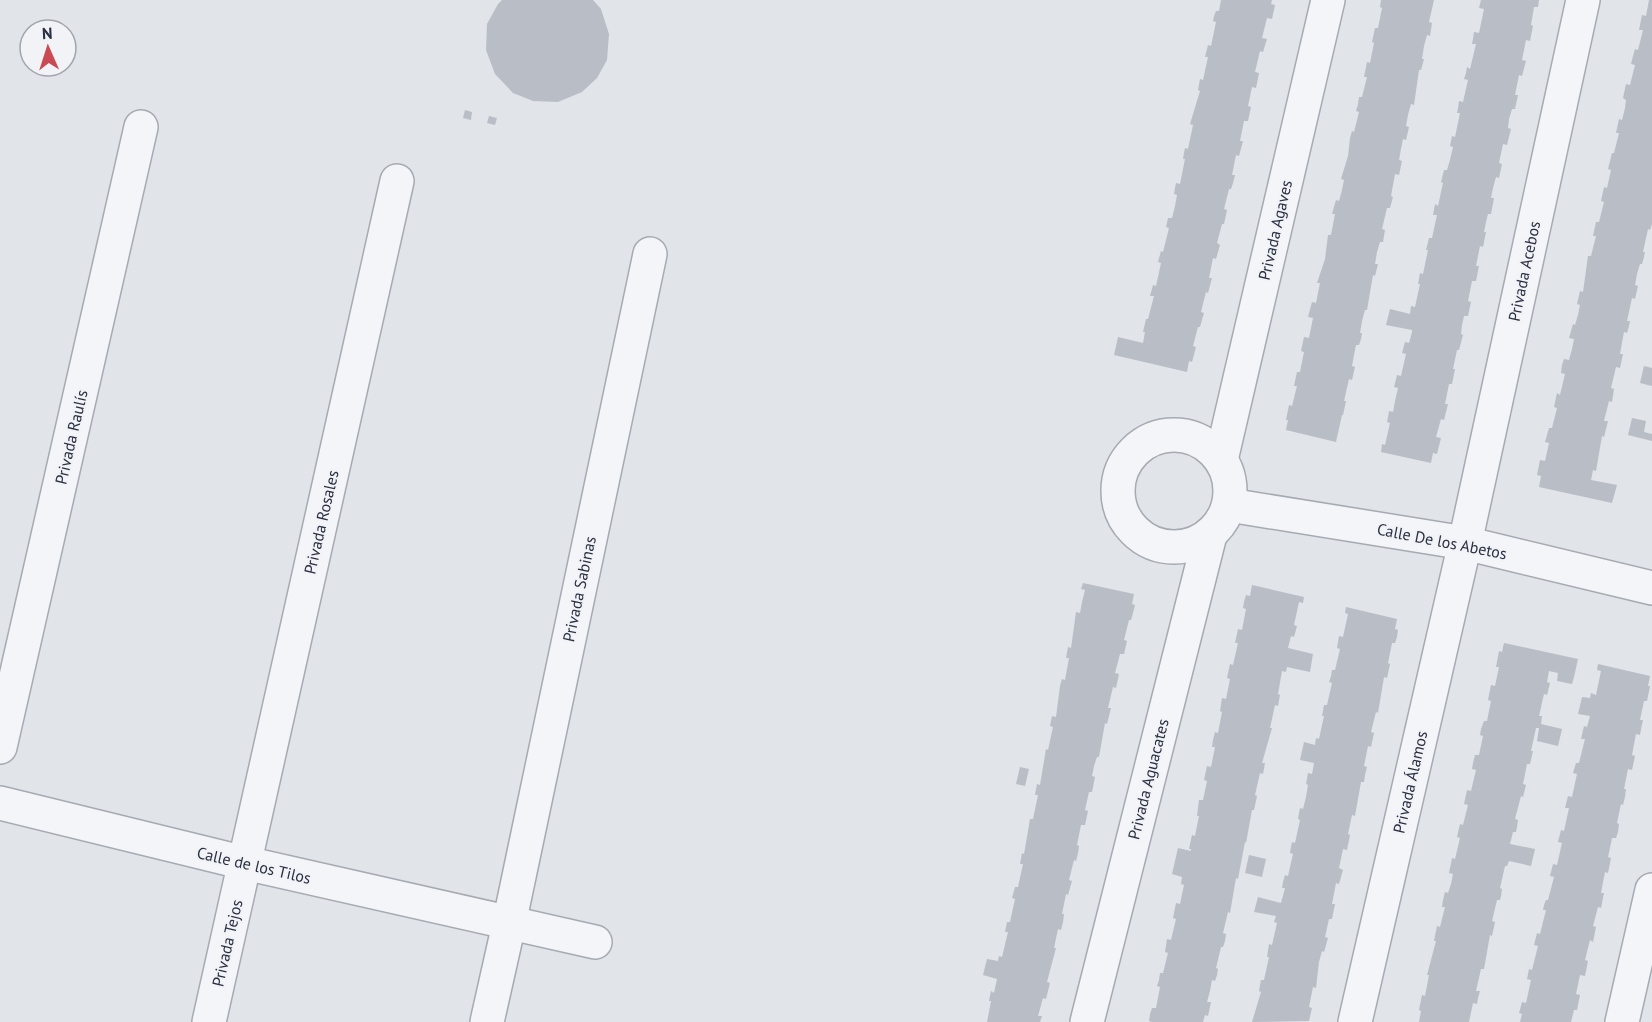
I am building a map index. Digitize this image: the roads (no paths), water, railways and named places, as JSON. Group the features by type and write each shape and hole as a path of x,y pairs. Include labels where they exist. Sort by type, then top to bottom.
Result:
{"street":[{"name":"Privada Agaves","path":"1221,460 1329,0"},
{"name":"Privada Acebos","path":"1465,543 1583,0"},
{"name":"Privada Raulís","path":"0,747 141,127"},
{"name":"Privada Rosales","path":"245,863 397,181"},
{"name":"Privada Sabinas","path":"487,1022 650,254"},
{"path":"1167,435 1188,437 1206,445 1221,460 1230,482 1229,505 1222,522 1210,535 1192,545 1171,548 1151,543 1134,531 1122,514 1118,494 1121,473 1131,455 1147,442 1167,435"},
{"name":"Calle De los Abetos","path":"1229,505 1465,543 1652,588"},
{"name":"Privada Aguacates","path":"1087,1022 1210,535"},
{"name":"Privada Álamos","path":"1355,1022 1465,543"},
{"name":"Calle de los Tilos","path":"0,803 245,863 595,942"},
{"name":"Privada Tejos","path":"209,1022 245,863"},
{"path":"1622,1022 1652,890"}]}
